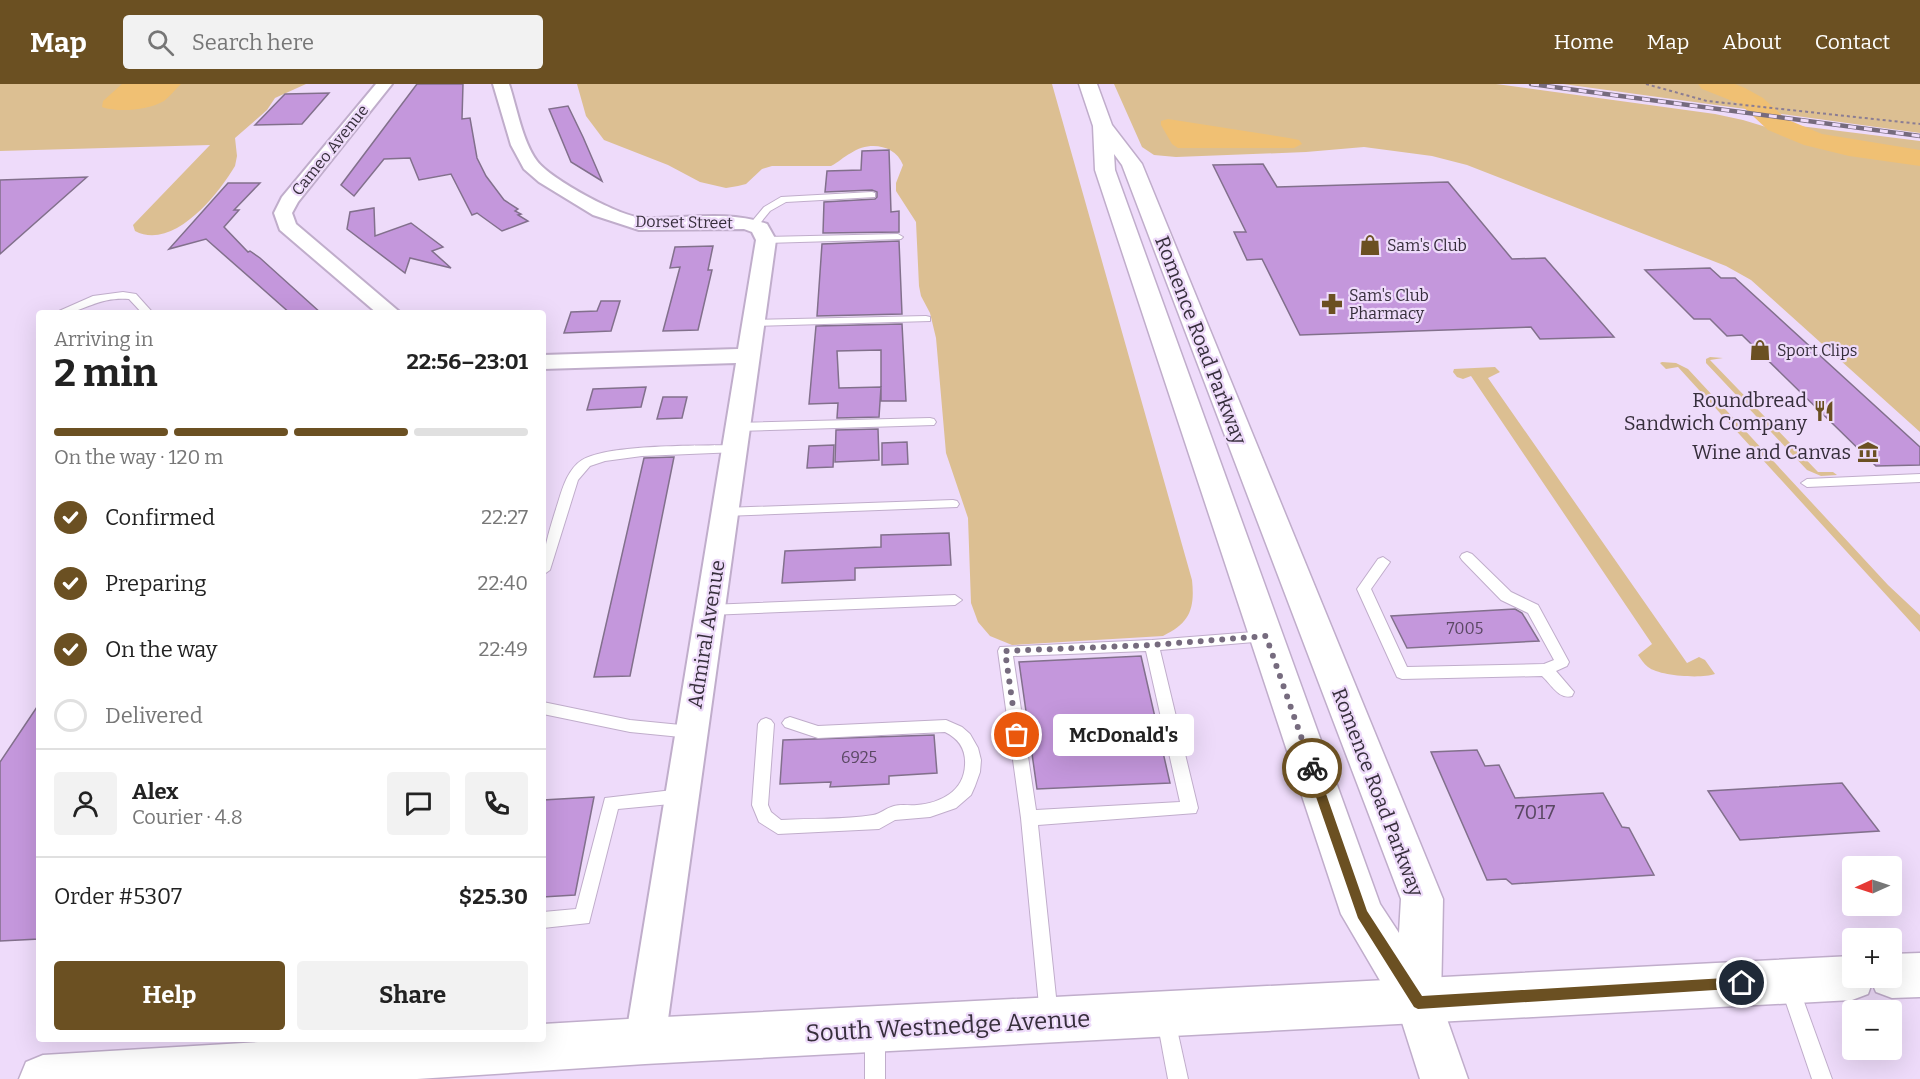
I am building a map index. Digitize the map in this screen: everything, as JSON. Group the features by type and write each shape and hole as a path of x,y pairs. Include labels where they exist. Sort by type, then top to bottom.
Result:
{"street":[{"name":"Cameo Avenue","path":"384,84 289,201 283,213 286,226 387,310"},
{"name":"Dorset Street","path":"501,84 520,145 530,165 544,178 600,211 639,224 732,222 760,231"},
{"name":"Romence Road Parkway","path":"1088,84 1103,126 1105,170 1362,914 1418,1002"},
{"name":"Romence Road Parkway","path":"1103,126 1132,164 1422,899 1418,1002"},
{"name":"Admiral Avenue","path":"645,1041 753,323 760,231"},
{"path":"546,362 747,356"},
{"path":"1183,395 1222,394"},
{"path":"1902,976 1920,975"},
{"name":"South Westnedge Avenue","path":"43,1079 310,1051 645,1041 1842,978"},
{"path":"1418,1002 1444,1079"}],"lane":[{"path":"872,195 784,199 767,209 760,231 898,237"},
{"path":"67,310 101,297 119,294 132,296 145,310"},
{"path":"753,323 926,319"},
{"path":"546,561 572,479 586,463 604,457 735,438 930,422"},
{"path":"1807,483 1920,478"},
{"path":"724,512 953,504"},
{"path":"1383,562 1365,589 1402,673 1546,670 1562,662 1533,609 1506,596 1467,557"},
{"path":"709,610 955,600"},
{"path":"1050,1021 1029,818 1005,651 1152,645 1266,636"},
{"path":"1029,818 1190,808 1152,645"},
{"path":"1546,670 1567,692"},
{"path":"546,709 630,726 691,732"},
{"path":"766,724 760,805 765,816 778,827 879,822 892,813 939,809 966,790 974,775 972,751 967,740 959,731 946,726 818,732 790,723"},
{"path":"546,920 583,917 611,803 681,796"},
{"path":"1787,981 1822,1079"},
{"path":"1165,1015 1178,1079"},
{"path":"875,1029 875,1079"}],"path":[{"path":"1646,84 1707,101 1920,124"}],"shaded area":[{"path":"0,84 306,84 275,98 267,110 235,138 237,156 235,166 206,205 179,227 150,235 135,231 133,225 210,145 0,151"},
{"path":"122,84 181,84 164,101 150,107 125,110 102,107 103,101"},
{"path":"577,84 1052,84 1192,580 1193,599 1185,620 1163,636 1012,645 990,636 978,622 971,603 968,518 946,453 936,338 930,313 921,296 919,286 916,222 896,191 896,183 903,165 894,153 888,149 873,146 858,149 831,166 772,166 762,169 746,184 726,188 700,182 668,165 604,140 586,116"},
{"path":"1114,84 1496,84 1715,114 1743,120 1838,149 1920,162 1920,432 1751,280 1726,266 1467,165 1432,156 1364,147 1306,152 1176,157 1154,155 1142,147"},
{"path":"1563,84 1920,84 1920,133"},
{"path":"1168,119 1289,138 1299,140 1302,144 1294,148 1178,148 1172,144 1161,125 1161,121"},
{"path":"1784,124 1920,141 1920,154 1828,140 1810,136"},
{"path":"1723,358 1710,360 1818,472 1833,472 1837,475 1821,476 1807,470 1706,363 1706,359"},
{"path":"1660,363 1676,363 1688,369 1888,585 1920,615 1920,632 1678,367 1666,369"},
{"path":"1495,367 1500,372 1488,378 1687,663 1699,657 1705,660 1715,674 1691,676 1661,673 1648,667 1638,655 1652,644 1471,376 1463,379 1457,377 1453,372 1454,369"}],"building":[{"path":"417,84 463,84 462,119 470,118 477,158 486,176 504,200 518,209 515,211 521,214 518,215 528,221 502,231 477,213 472,215 451,174 419,180 410,158 384,159 354,196 341,185"},
{"path":"329,93 302,124 255,125 285,94"},
{"path":"568,106 602,181 571,162 549,109"},
{"path":"889,150 891,212 899,211 899,232 823,233 824,202 875,199 877,197 877,192 872,190 825,192 827,171 861,170 862,151"},
{"name":"Sam's Club","path":"1263,164 1277,187 1448,182 1512,259 1545,258 1614,337 1540,339 1531,327 1300,335 1262,259 1247,260 1234,232 1246,232 1213,165"},
{"path":"87,177 0,254 0,180"},
{"path":"228,183 260,183 234,210 239,210 224,227 248,252 260,258 318,310 286,310 206,239 169,249"},
{"path":"374,208 375,236 411,223 443,247 432,251 451,268 410,258 405,273 347,229 350,212"},
{"path":"899,241 902,314 817,316 822,244"},
{"path":"713,246 708,270 712,270 698,330 663,331 680,267 670,268 675,247"},
{"path":"1710,268 1721,278 1735,278 1920,447 1920,465 1876,466 1742,335 1727,336 1710,319 1694,319 1645,270"},
{"path":"601,301 620,301 611,331 564,333 571,312 597,311"},
{"path":"902,324 906,401 881,401 881,387 879,417 837,418 838,403 809,404 816,326","holes":["881,350 881,387 839,388 837,351"]},
{"path":"646,387 641,407 587,410 593,389"},
{"path":"663,397 687,397 682,418 657,419"},
{"path":"878,429 879,460 835,462 836,430"},
{"path":"907,442 908,464 882,465 882,443"},
{"path":"834,445 833,467 807,468 809,446"},
{"path":"674,457 630,676 594,677 644,458"},
{"path":"949,533 951,565 855,568 855,580 782,583 785,551 881,547 881,535"},
{"path":"1515,609 1522,613 1539,641 1407,648 1391,616"},
{"path":"1141,656 1170,783 1037,789 1019,662"},
{"path":"36,708 36,939 0,941 0,762"},
{"path":"934,735 937,773 889,776 889,784 830,787 831,782 780,784 783,740"},
{"path":"1477,750 1485,766 1499,765 1515,798 1603,793 1622,827 1629,828 1654,875 1512,884 1506,879 1487,880 1431,752"},
{"path":"1842,783 1879,831 1740,840 1708,791"},
{"path":"594,797 575,895 546,897 546,800"}],"waterway":[{"path":"1710,84 1749,99 1780,126 1813,139 1849,148 1920,158"}],"railway":[{"path":"1531,84 1920,136"}],"way so far":[{"path":"1017,735 1005,651 1152,645 1266,636 1312,768"}],"place":[{"name":"Sam's Club","path":"1370,245"},
{"name":"Sam's Club Pharmacy","path":"1332,304"},
{"name":"Sport Clips","path":"1760,350"},
{"name":"Roundbread Sandwich Company","path":"1824,411"},
{"name":"Wine and Canvas","path":"1868,452"},
{"name":"McDonald's","path":"1017,735"}],"route":[{"path":"1312,768 1362,914 1418,1002 1742,983"}]}
